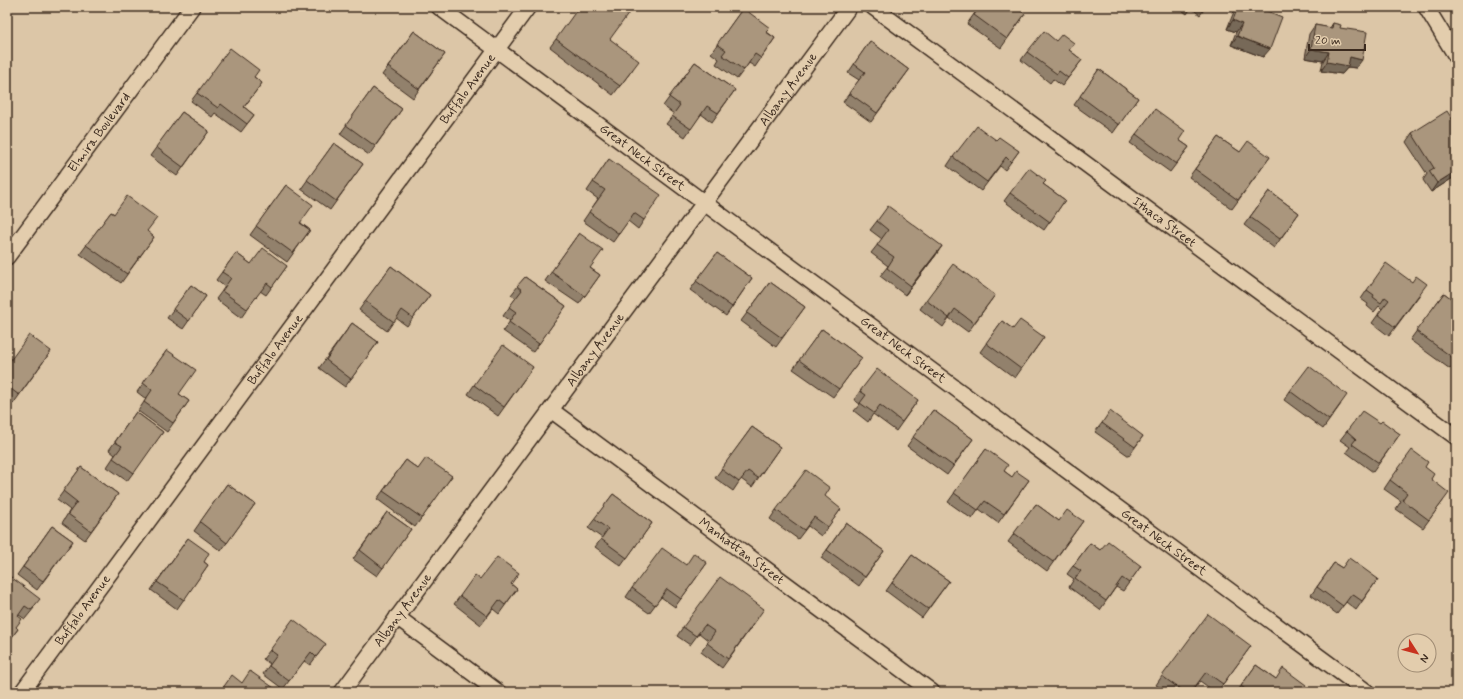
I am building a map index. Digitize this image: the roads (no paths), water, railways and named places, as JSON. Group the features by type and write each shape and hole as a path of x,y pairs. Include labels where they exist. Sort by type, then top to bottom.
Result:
{"street":[{"name":"Elmira Boulevard","path":"7,257 192,7"},
{"name":"Great Neck Street","path":"439,7 1366,692"},
{"name":"Buffalo Avenue","path":"22,692 528,7"},
{"name":"Albany Avenue","path":"342,692 849,7"},
{"name":"Ithaca Street","path":"873,7 1456,438"},
{"path":"1426,7 1456,56"},
{"name":"Manhattan Street","path":"551,410 932,692"},
{"path":"397,617 498,692"}]}
